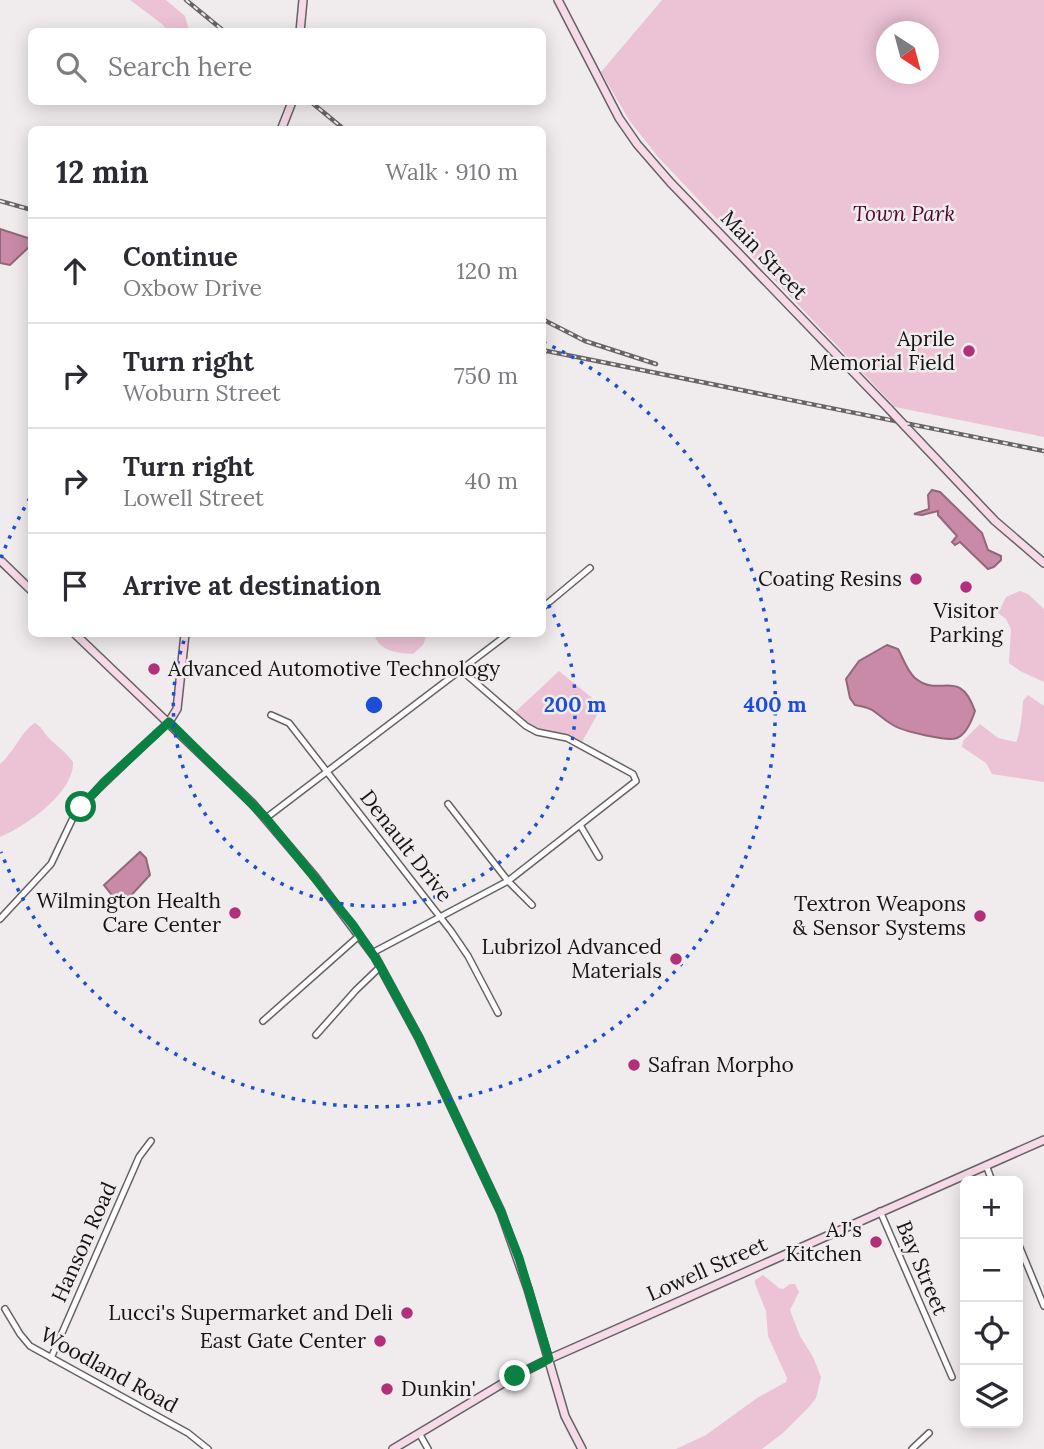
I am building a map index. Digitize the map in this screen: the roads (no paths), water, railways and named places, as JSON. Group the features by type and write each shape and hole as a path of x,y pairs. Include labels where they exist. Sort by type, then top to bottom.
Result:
{"main road":[{"path":"300,28 303,0"},
{"name":"Main Street","path":"558,0 614,109 648,157 995,521 1044,563"},
{"path":"283,126 291,105"},
{"path":"0,560 28,587"},
{"path":"78,637 266,818 372,953 419,1038 501,1212 519,1258 565,1416 582,1449"},
{"path":"169,722 177,709 185,637"},
{"name":"Lowell Street","path":"393,1449 515,1376 549,1359 1044,1140"}],"street":[{"path":"546,605 590,568"},
{"path":"266,818 502,637"},
{"path":"372,953 508,881 636,782 633,774 567,738 537,732 526,726 461,670"},
{"name":"Denault Drive","path":"271,715 288,722 440,917 463,948 498,1013"},
{"path":"0,919 48,869 72,820 88,799 169,722"},
{"path":"448,804 508,881 532,905"},
{"path":"580,825 599,857"},
{"path":"264,1021 360,935"},
{"path":"316,1035 380,967"},
{"name":"Hanson Road","path":"51,1358 139,1157 151,1141"},
{"path":"986,1166 990,1176"},
{"name":"Bay Street","path":"880,1211 952,1377"},
{"path":"1023,1255 1044,1306"},
{"name":"Woodland Road","path":"5,1309 26,1343 188,1433 208,1449"},
{"path":"419,1433 428,1449"},
{"path":"912,1449 929,1433"}],"railway":[{"path":"186,0 220,28"},
{"path":"315,105 340,126"},
{"path":"0,201 28,209"},
{"path":"546,321 585,341 656,364"},
{"path":"546,351 1044,451"}],"place":[{"name":"Aprile Memorial Field","path":"969,351"},
{"name":"Coating Resins","path":"916,579"},
{"name":"Visitor Parking","path":"966,587"},
{"name":"Advanced Automotive Technology","path":"154,669"},
{"name":"Wilmington Health Care Center","path":"235,913"},
{"name":"Textron Weapons & Sensor Systems","path":"980,916"},
{"name":"Lubrizol Advanced Materials","path":"676,959"},
{"name":"Safran Morpho","path":"634,1065"},
{"name":"AJ's Kitchen","path":"876,1242"},
{"name":"Lucci's Supermarket and Deli","path":"407,1313"},
{"name":"East Gate Center","path":"380,1341"},
{"name":"Dunkin'","path":"387,1389"}],"park label":[{"name":"Town Park","path":"904,214"}]}
